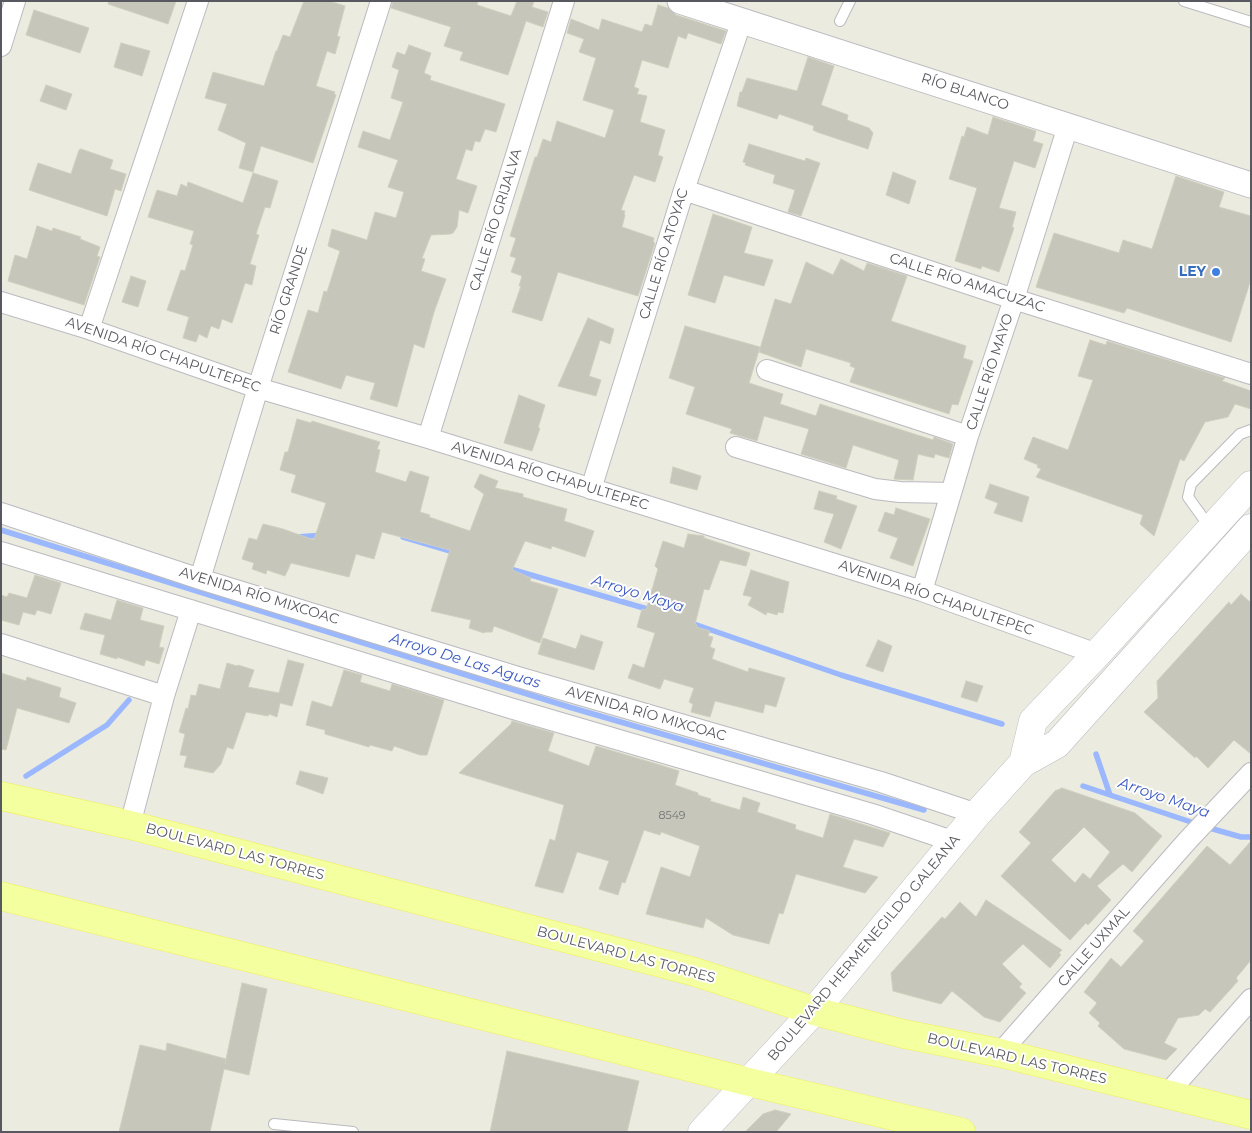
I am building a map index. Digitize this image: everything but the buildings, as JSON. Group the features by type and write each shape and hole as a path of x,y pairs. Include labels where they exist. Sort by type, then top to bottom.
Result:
{"main road":[{"name":"BOULEVARD HERMENEGILDO GALEANA","path":"1023,763 1033,721 1098,654 1251,485"},
{"name":"BOULEVARD HERMENEGILDO GALEANA","path":"702,1132 814,1011 977,814 1023,763 1057,744 1251,528"},
{"name":"BOULEVARD LAS TORRES","path":"1,796 130,824 695,972 814,1011 904,1034 1000,1054 1251,1114"},
{"path":"1,896 749,1082 961,1132"}],"street":[{"path":"1,46 15,1"},
{"path":"89,329 198,1"},
{"name":"RÍO GRANDE","path":"200,579 258,388 381,1"},
{"name":"CALLE RÍO GRIJALVA","path":"428,438 564,1"},
{"name":"RÍO BLANCO","path":"680,1 1251,185"},
{"name":"CALLE RÍO ATOYAC","path":"591,489 684,190 742,20"},
{"name":"CALLE RÍO MAYO","path":"922,591 950,493 1068,126"},
{"name":"CALLE RÍO AMACUZAC","path":"684,190 1251,374"},
{"name":"AVENIDA RÍO CHAPULTEPEC","path":"1,302 89,329 258,388 428,438 922,591 1098,654"},
{"path":"767,370 968,436"},
{"path":"736,447 875,489 900,492 950,493"},
{"name":"AVENIDA RÍO MIXCOAC","path":"1,513 200,579 518,677 881,782 977,814"},
{"path":"1,552 510,708 872,814 955,842"},
{"path":"130,824 164,696 191,610"},
{"path":"1,644 164,696"},
{"name":"CALLE UXMAL","path":"1000,1054 1188,840 1251,773"},
{"path":"1168,1093 1251,999"}],"lane":[{"path":"840,20 850,1"},
{"path":"1184,1 1251,22"},
{"path":"1211,529 1188,496 1191,484 1240,434 1251,430"},
{"path":"274,1124 354,1132"}],"waterway":[{"name":"Arroyo De Las Aguas","path":"1,530 569,707 924,810"},
{"name":"Arroyo Maya","path":"297,537 323,535"},
{"name":"Arroyo Maya","path":"403,537 457,553"},
{"name":"Arroyo Maya","path":"507,568 654,611"},
{"name":"Arroyo Maya","path":"691,623 841,675 1002,724"},
{"name":"Arroyo Maya","path":"26,776 107,725 129,700"},
{"name":"Arroyo Maya","path":"1096,754 1110,795 1197,824"},
{"name":"Arroyo De Las Aguas","path":"1083,786 1110,795"},
{"name":"Arroyo Maya","path":"1206,827 1241,837 1251,837"}],"place":[{"name":"LEY","path":"1216,272"}]}
